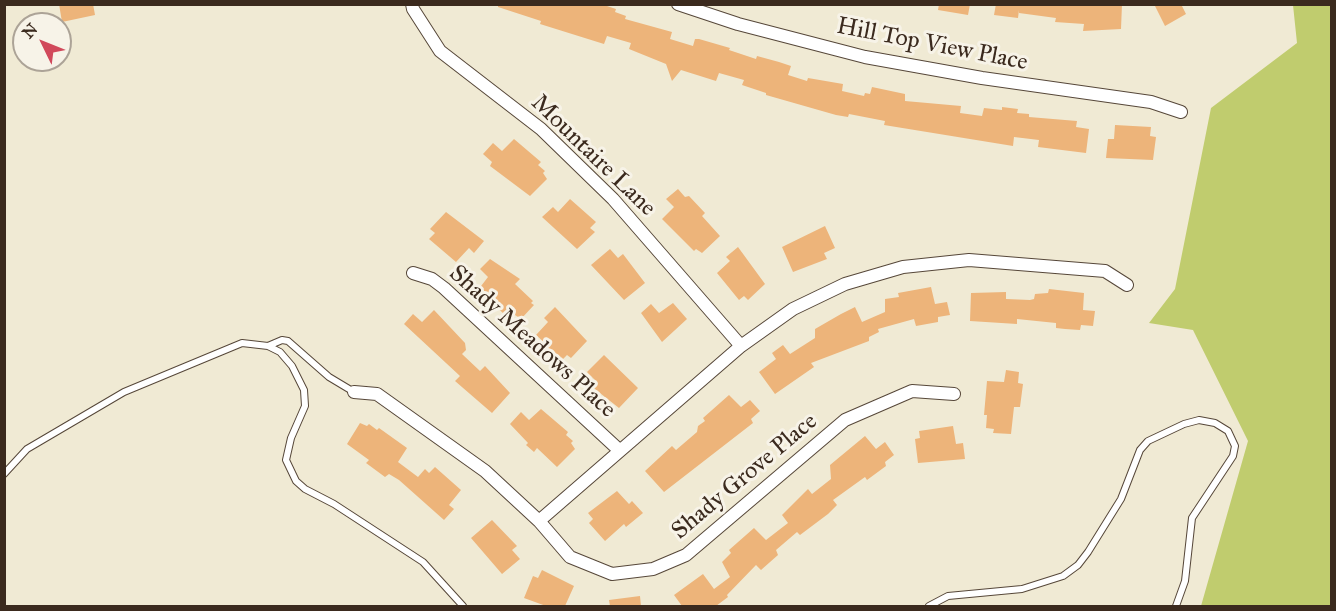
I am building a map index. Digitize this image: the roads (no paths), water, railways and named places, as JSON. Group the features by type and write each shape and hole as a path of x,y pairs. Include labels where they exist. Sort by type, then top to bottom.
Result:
{"street":[{"name":"Mountaire Lane","path":"412,4 412,9 440,51 541,129 613,200 741,346"},
{"name":"Hill Top View Place","path":"678,4 738,24 865,57 982,78 1150,102 1182,112"},
{"path":"539,521 741,346 793,309 845,284 903,267 969,260 1105,272 1127,285"},
{"name":"Shady Meadows Place","path":"413,273 432,279 444,288 619,450"},
{"name":"Shady Grove Place","path":"354,392 377,394 485,471 539,521 570,556 612,574 653,569 686,555 845,420 912,391 954,394"}],"lane":[{"path":"268,346 282,340 288,341 329,377 354,392"},
{"path":"4,474 27,449 124,392 242,343 268,346 280,352 292,366 304,390 305,406 291,438 286,460 296,481 423,562 463,606"},
{"path":"929,606 948,596 1022,589 1063,576 1078,565 1088,552 1121,499 1140,450 1148,441 1184,424 1199,420 1215,423 1228,431 1235,446 1233,456 1192,518 1185,581 1176,606"}]}
